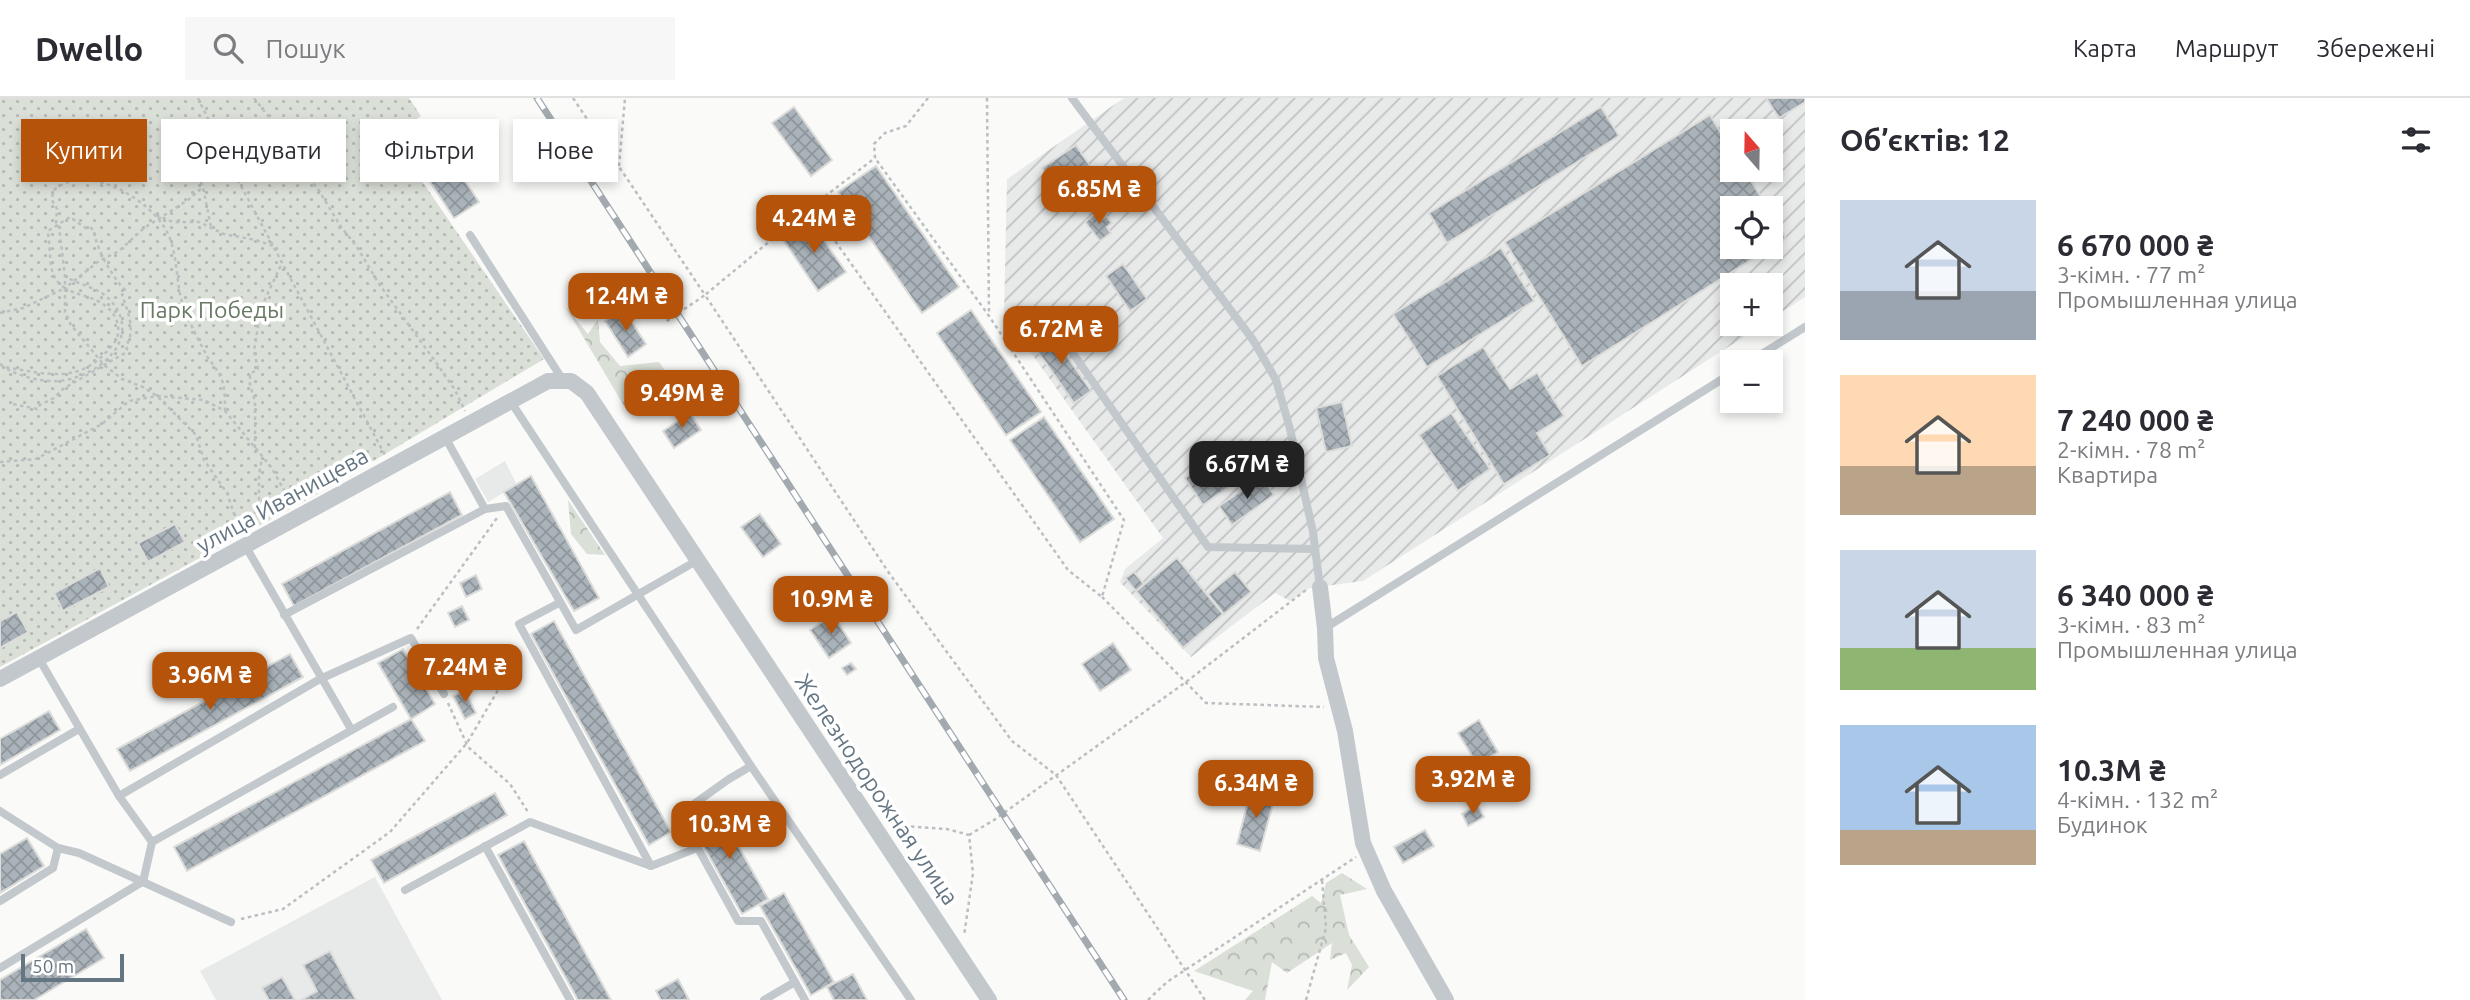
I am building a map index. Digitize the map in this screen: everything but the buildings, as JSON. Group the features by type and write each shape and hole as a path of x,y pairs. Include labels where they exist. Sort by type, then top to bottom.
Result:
{"street":[{"name":"улица Иванищева","path":"0,679 548,381 564,382"},
{"name":"Железнодорожная улица","path":"564,382 570,382 587,393 989,1000"},
{"path":"1319,583 1326,659 1345,731 1366,850 1384,891 1446,1000"}],"lane":[{"path":"1072,98 1253,340 1276,380 1290,429 1315,550 1319,583"},
{"path":"470,235 564,382"},
{"path":"1049,319 1208,547 1315,550"},
{"path":"1768,350 1805,327"},
{"path":"1325,628 1720,381"},
{"path":"511,402 751,766 911,1000"},
{"path":"445,437 485,509"},
{"path":"284,615 485,509 506,506 576,630 698,560"},
{"path":"246,547 351,729"},
{"path":"559,603 519,624 651,866"},
{"path":"120,796 320,679 411,638 444,694"},
{"path":"0,968 143,882 152,842 120,796 38,657"},
{"path":"152,842 393,707"},
{"path":"0,775 79,729"},
{"path":"751,766 684,811 683,821 738,921 761,921 805,1000"},
{"path":"0,811 58,848 79,853 231,922"},
{"path":"405,890 530,822 651,866 697,848"},
{"path":"485,846 570,1000"},
{"path":"0,901 53,868 58,848"},
{"path":"764,1000 795,982"}],"path":[{"path":"198,98 208,119"},
{"path":"254,98 272,121 287,152 318,189 379,284 409,322 455,390 471,423"},
{"path":"573,98 889,573 1012,741 1056,775 1205,1000"},
{"path":"619,166 625,98"},
{"path":"928,98 906,126 885,133 874,144 876,158 989,316 1124,520 1102,597"},
{"path":"987,98 989,316"},
{"path":"664,323 705,295 811,207 876,158"},
{"path":"246,547 227,493 204,460 197,435 156,396 143,387 122,379 102,363 71,325 65,312 65,276 59,227 56,225 57,209 52,200 53,191 61,183 87,179 100,181 133,197 160,219 199,222 224,234 266,243 273,246 277,253"},
{"path":"201,182 211,227"},
{"path":"239,182 391,467"},
{"path":"0,313 23,308 65,288 203,187"},
{"path":"811,207 1068,570 1102,597 1206,702 1339,708"},
{"path":"0,364 4,368 18,374 59,381 75,377 125,353 132,337 130,315 122,295 125,290 119,285 104,259 94,230 87,229 70,218 48,231 50,266 60,285 78,295 95,298 112,311 119,331 117,340 102,363 76,372 46,375 4,368"},
{"path":"160,219 176,256 183,305 205,352 223,382 225,411"},
{"path":"255,448 255,401 250,374 258,369 254,351 261,308 282,263"},
{"path":"13,404 37,409 54,398 63,388 102,363 122,340 122,318 111,300 103,293 65,276"},
{"path":"0,462 36,459 102,424 129,401 156,396 204,400 225,411 271,467 300,517"},
{"path":"246,547 259,500 258,475 262,458"},
{"path":"411,638 506,506"},
{"path":"873,824 947,829 969,835 1186,682 1319,583"},
{"path":"231,922 283,909 390,832 467,743 527,640"},
{"path":"444,694 467,743 510,784 535,824"},
{"path":"961,958 973,873 969,835"},
{"path":"1148,1000 1167,982 1366,850"},
{"path":"1306,1000 1326,928 1322,880"}],"shaded area":[{"path":"1124,98 1805,98 1805,297 1783,311 1783,273 1720,273 1720,336 1745,336 1363,581 1310,588 1290,601 1275,593 1191,657 1120,582 1125,569 1163,538 1004,315 1007,179"},
{"path":"505,461 517,485 488,502 475,479"},
{"path":"375,877 442,1000 216,1000 200,971"}],"green space":[{"name":"Парк Победы","path":"0,98 409,98 421,116 416,119 360,119 360,182 423,182 544,359 330,487 0,667"},
{"path":"565,306 588,334 598,319 600,342 620,366 659,362 673,382 636,381 627,411"},
{"path":"568,500 605,555 587,554 571,534"},
{"path":"1342,873 1367,889 1340,895 1349,935 1369,967 1347,990 1352,965 1346,953 1330,960 1332,943 1287,973 1272,962 1265,1000 1245,1000 1253,991 1194,971 1312,896 1321,903 1326,883"}],"railway":[{"path":"537,98 1124,1000"}]}
